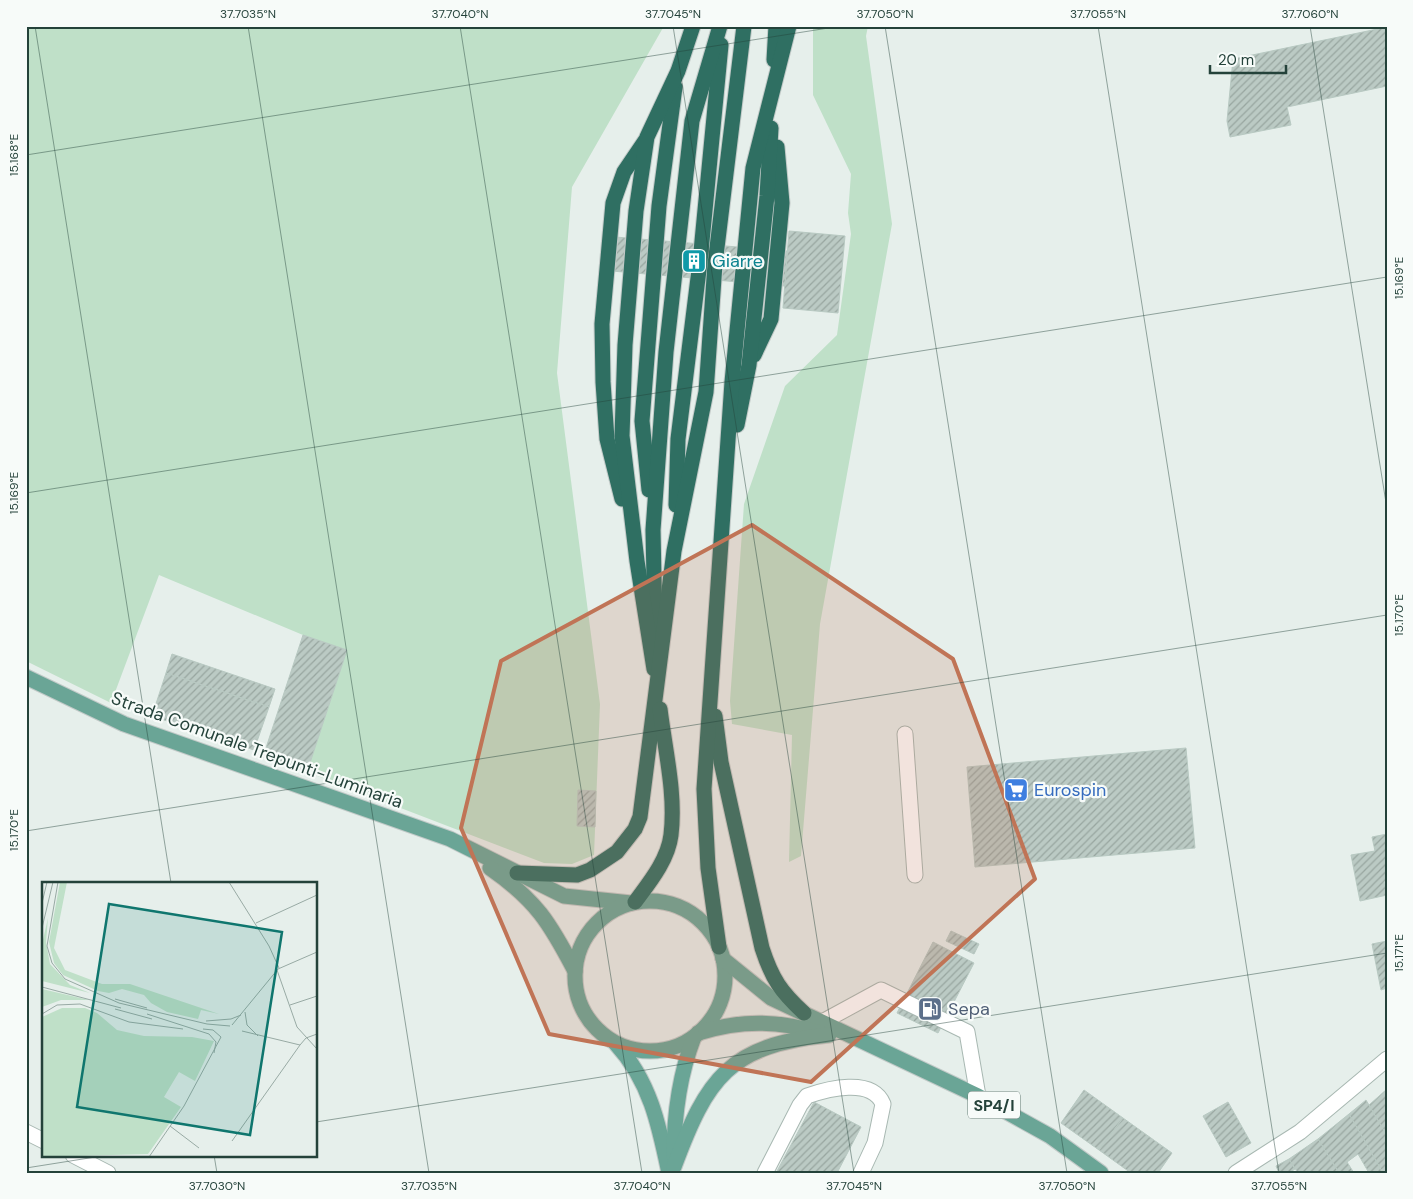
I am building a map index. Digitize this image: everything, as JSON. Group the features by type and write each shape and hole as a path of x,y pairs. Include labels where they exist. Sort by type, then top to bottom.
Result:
{"highway":[{"path":"637,561 607,439 602,382 602,324 613,202 624,172 647,137 678,71 693,26"},
{"path":"653,530 666,352 692,121 721,26"},
{"path":"674,551 678,439 714,128 721,26"},
{"path":"714,128 737,26"},
{"path":"517,873 577,875 609,859 626,843 635,829 644,800 674,551 706,392 715,264 744,26"},
{"path":"726,472 749,365 771,319 782,203 773,96 776,26"},
{"path":"721,953 709,877 704,789 726,472 741,276 752,178 789,26"},
{"path":"657,687 653,530 642,421 659,206 678,71"},
{"path":"633,903 664,856 671,836 670,785 637,561 622,436 624,363 632,257 647,137"},
{"path":"711,687 721,762 762,948 773,976 784,994 804,1013"}],"main road":[{"name":"Strada Comunale Trepunti-Luminaria","path":"26,677 124,724 450,839"},
{"path":"450,839 564,896 633,903 655,901 685,909 702,921 721,953 760,991 804,1013 826,1028"},
{"path":"450,839 517,886 550,924 576,971"},
{"path":"633,903 612,912 589,933 580,951 576,971 577,990 582,1008 599,1030 614,1041 632,1062 645,1085 672,1171"},
{"path":"672,1171 676,1099 683,1066 696,1035 712,1018 721,1000 725,980 721,953"},
{"path":"614,1041 634,1049 655,1050 675,1046 696,1035 737,1023 767,1022 826,1028"},
{"path":"672,1171 704,1098 730,1067 751,1054 826,1028"},
{"name":"SP4/I","path":"826,1028 879,1050 978,1096 1050,1136 1101,1173"}],"street":[{"path":"905,734 915,875"},
{"path":"826,1028 881,990 967,1032 978,1096"},
{"path":"1236,1173 1300,1132 1387,1059"},
{"path":"765,1173 800,1105 807,1096 854,1088 869,1090 880,1098 882,1104 875,1143 860,1173"},
{"path":"26,1132 42,1140"},
{"path":"75,1156 108,1173"}],"highlighted area":[{"path":"752,525 953,659 1035,879 811,1082 549,1034 461,828 501,661"}],"green space":[{"path":"26,26 664,26 572,187 557,373 600,704 594,855 572,864 544,863 307,772 347,650 303,635 159,575 111,703 26,661"},
{"path":"813,26 868,26 866,36 892,224 820,624 801,856 789,862 792,735 732,724 730,701 744,504 785,386 837,335 851,234 848,213 851,174 813,95"}],"building":[{"path":"1387,27 1387,86 1287,107 1291,125 1230,137 1227,121 1233,59"},
{"path":"789,231 845,236 838,313 783,308"},
{"name":"Giarre","path":"603,236 787,251 785,286 600,270"},
{"path":"303,635 347,650 307,772 263,757"},
{"path":"172,654 275,689 269,707 166,673"},
{"path":"166,673 269,707 254,750 152,716"},
{"path":"1186,748 1195,848 975,867 967,767"},
{"path":"578,790 596,791 595,827 577,826"},
{"path":"1387,834 1387,881 1384,882 1387,895 1360,901 1351,855 1375,851 1372,837"},
{"path":"951,931 979,944 974,954 946,941"},
{"path":"1387,941 1387,988 1381,990 1372,944"},
{"path":"933,942 974,963 938,1033 897,1013"},
{"path":"1387,1089 1387,1136 1369,1105"},
{"path":"1084,1090 1123,1118 1099,1150 1061,1123"},
{"path":"1366,1100 1387,1136 1387,1173 1383,1173 1349,1114"},
{"path":"814,1102 861,1127 837,1173 776,1173"},
{"path":"1228,1102 1251,1143 1226,1157 1203,1116"},
{"path":"1349,1114 1383,1173 1369,1173 1358,1154 1347,1162 1354,1173 1339,1173 1318,1139"},
{"path":"1123,1118 1172,1153 1158,1173 1131,1173 1099,1150"},
{"path":"1318,1139 1339,1173 1298,1173 1289,1159"},
{"path":"1289,1159 1295,1169 1289,1173 1279,1173 1276,1166"}],"place":[{"name":"Giarre","path":"694,261"},
{"name":"Eurospin","path":"1016,790"},
{"name":"Sepa","path":"930,1009"}]}
